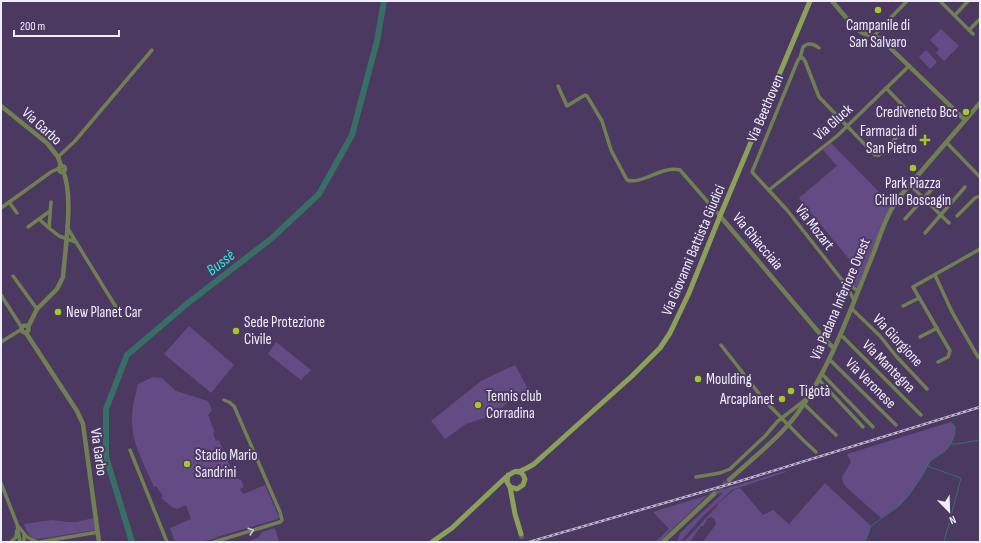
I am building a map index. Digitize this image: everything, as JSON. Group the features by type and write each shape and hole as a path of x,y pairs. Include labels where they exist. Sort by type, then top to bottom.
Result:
{"main road":[{"name":"Via Giovanni Battista Giudici","path":"513,502 519,488 523,485 529,469 632,376 660,348 670,333 678,318 810,1"},
{"name":"Via Giovanni Battista Giudici","path":"432,542 452,528 508,475 534,464"},
{"path":"518,472 522,474 525,479"},
{"path":"508,475 507,479 510,486 514,514 521,534"},
{"path":"496,487 510,486 514,489 519,488"}],"street":[{"path":"832,1 856,28 867,34 875,35 882,40 965,120"},
{"path":"875,35 907,1"},
{"path":"940,1 973,34"},
{"path":"955,15 968,1"},
{"path":"969,30 980,19"},
{"name":"Via Beethoven","path":"769,190 752,173 752,170 805,45 816,45 819,48"},
{"path":"58,157 75,142 152,50"},
{"path":"800,58 804,59 819,97 877,155 900,134"},
{"name":"Via Gluck","path":"769,190 836,136 909,66"},
{"name":"Via Ghiacciaia","path":"558,86 567,106 585,95 587,96 602,120 611,150 627,180 636,180 670,169 680,170 834,348"},
{"path":"886,88 909,112"},
{"name":"Via Padana Inferiore Ovest","path":"729,480 788,425 808,398 819,380 840,335 889,214 895,203 980,103"},
{"name":"Via Garbo","path":"1,106 47,143 58,157 61,169 66,177 69,196 63,277 55,290 37,309 28,327 29,330 26,333"},
{"path":"946,142 980,177"},
{"path":"1,208 55,169 61,169"},
{"path":"905,219 940,180"},
{"path":"910,185 949,223"},
{"path":"925,233 965,187"},
{"name":"Via Mozart","path":"769,190 787,210 842,279 854,300"},
{"path":"957,216 975,198 980,196"},
{"path":"10,202 17,213"},
{"path":"50,228 51,202"},
{"path":"28,227 50,212"},
{"path":"39,219 59,236 76,242"},
{"path":"67,227 119,312"},
{"path":"938,362 948,357 950,353 913,287 980,249"},
{"path":"935,275 952,312 980,358"},
{"path":"13,276 37,309"},
{"name":"Via Mozart","path":"842,279 858,291"},
{"path":"1,295 22,329"},
{"path":"903,306 918,298"},
{"name":"Via Giorgione","path":"851,308 880,336 896,356 927,389"},
{"path":"1,342 25,326 28,327"},
{"path":"920,337 937,328"},
{"name":"Via Garbo","path":"22,329 77,411 83,424 99,542"},
{"name":"Via Mantegna","path":"840,335 921,415"},
{"path":"721,345 764,400 816,452"},
{"name":"Via Veronese","path":"829,359 896,425"},
{"path":"822,374 873,427"},
{"path":"819,380 863,427"},
{"path":"696,477 720,473 730,469 765,436 781,418 808,398"},
{"path":"214,542 280,522 282,519 234,406 224,400"},
{"path":"804,404 836,435"},
{"path":"130,450 167,542"},
{"path":"1,483 18,529 20,542"},
{"path":"663,542 714,494"},
{"path":"16,523 26,536 39,542 62,540 98,532"},
{"path":"12,542 16,537 18,529"},
{"path":"23,532 25,539 24,542"}],"shaded area":[{"path":"941,29 959,46 944,61 936,53 939,49 930,40"},
{"path":"926,50 937,62 930,69 919,57"},
{"path":"831,143 892,205 857,287 852,284 858,270 799,198 837,166 823,150"},
{"path":"189,326 234,365 211,393 164,354"},
{"path":"276,342 311,370 301,380 268,354"},
{"name":"Tennis club Corradina","path":"515,365 528,389 509,401 502,408 487,417 466,424 445,439 431,421 481,381"},
{"name":"Stadio Mario Sandrini","path":"153,377 162,378 176,391 208,401 212,410 208,415 215,432 213,433 216,441 219,440 235,478 241,480 244,487 240,489 243,494 265,485 279,517 278,519 210,540 199,542 175,542 170,528 191,519 186,505 177,509 161,498 163,496 156,486 154,487 140,457 133,432 132,414 138,384"},
{"path":"951,422 955,427 955,434 951,444 945,451 930,461 909,495 899,506 881,518 843,483 842,477 851,462 847,454"},
{"path":"785,471 786,472 732,490 702,517 680,542 677,542 680,533 723,493 707,494"},
{"path":"825,483 871,526 865,542 703,542 716,524 715,520 711,517 707,519 703,527 701,526 690,542 684,542 718,505 717,504 734,490 740,488 763,515 773,510 789,524"},
{"path":"708,495 659,542 655,542 669,529 653,512"},
{"path":"94,518 96,530 38,539 30,536 24,524 52,520 76,522"},
{"path":"275,528 279,542 246,542 258,538 262,532"}],"waterway":[{"name":"Bussè","path":"132,542 106,457 106,409 127,355 188,303 272,238 319,194 352,135 377,41 384,1"},
{"path":"865,542 871,526 899,506 909,495 930,461 945,451 950,445 955,434 955,427 951,422"},
{"path":"951,444 980,440"},
{"path":"927,466 961,478 944,542"}],"tunnel":[{"path":"714,494 729,480"},
{"path":"521,534 523,542"}],"railway":[{"path":"529,542 737,482 980,407"}],"place":[{"name":"Campanile di San Salvaro","path":"878,10"},
{"name":"Crediveneto Bcc","path":"966,112"},
{"name":"Farmacia di San Pietro","path":"925,140"},
{"name":"Park Piazza Cirillo Boscagin","path":"913,168"},
{"name":"New Planet Car","path":"58,312"},
{"name":"Sede Protezione Civile","path":"236,331"},
{"name":"Moulding","path":"698,379"},
{"name":"Tigotà","path":"791,391"},
{"name":"Arcaplanet","path":"782,399"},
{"name":"Tennis club Corradina","path":"478,405"},
{"name":"Stadio Mario Sandrini","path":"187,464"}]}
